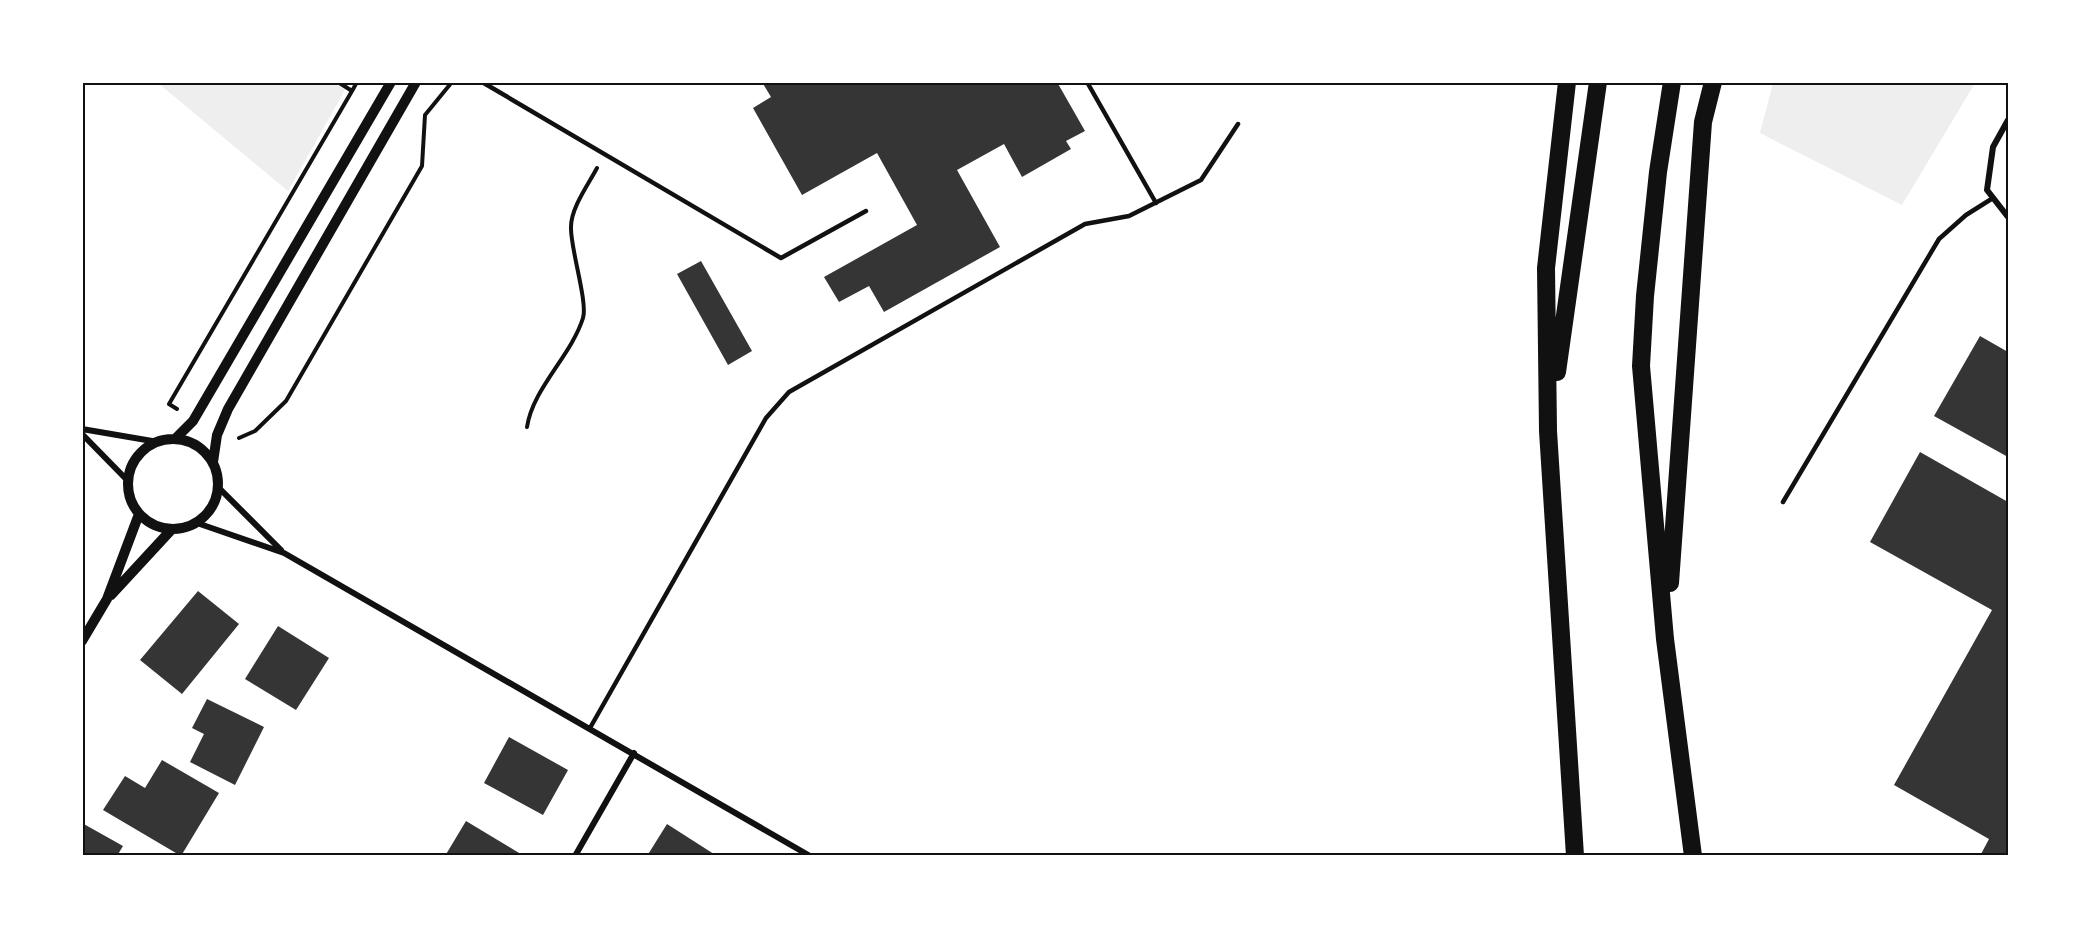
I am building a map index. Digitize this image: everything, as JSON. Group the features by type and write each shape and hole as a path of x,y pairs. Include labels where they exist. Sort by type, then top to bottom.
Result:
{"highway":[{"path":"1567,82 1546,268 1548,430 1575,855"},
{"path":"1548,430 1598,82"},
{"path":"1672,82 1656,194 1645,296 1641,366 1665,639 1693,855"},
{"path":"1665,639 1703,122 1713,82"}],"street":[{"path":"176,439 193,421 391,82"},
{"path":"284,553 219,488 213,462 217,435 228,408 416,82"},
{"path":"2008,120 1993,147 1987,190 2008,217"},
{"path":"82,429 158,442 176,439 190,442 203,450 213,462"},
{"path":"82,434 128,482"},
{"path":"158,442 137,457 128,482 129,493 139,514 160,527 172,529 197,523 208,513 219,488"},
{"path":"82,641 107,599 139,514"},
{"path":"197,523 284,553 810,855"},
{"path":"107,599 172,529"},
{"path":"575,855 634,753"}],"lane":[{"path":"482,82 781,258 866,211"},
{"path":"1087,82 1156,203"},
{"path":"590,728 766,418 789,392 1085,224 1129,216 1201,180 1238,124"},
{"path":"1783,502 1939,239 1966,215 1993,198"}],"path":[{"path":"338,82 352,91"},
{"path":"177,410 169,404 357,82"},
{"path":"232,442 255,431 286,400 422,166 425,115 452,82"},
{"path":"527,427 529,413 558,364 569,353 572,338 584,316 570,225 604,154"}],"shaded area":[{"path":"1773,82 1975,83 1902,205 1760,133"},
{"path":"158,83 349,83 288,191"}],"building":[{"path":"762,82 1057,82 1085,131 1066,141 1071,149 1022,177 1004,144 957,170 1000,247 884,312 869,286 839,302 824,277 917,225 877,153 802,195 753,108 771,97"},
{"path":"701,261 752,351 728,365 677,274"},
{"path":"1980,336 2008,352 2008,457 1934,416"},
{"path":"1920,452 2008,502 2008,856 1980,856 1989,839 1894,785 1992,610 1870,542"},
{"path":"198,591 239,624 182,694 140,660"},
{"path":"278,626 329,658 296,710 245,679"},
{"path":"207,699 264,727 235,785 190,762 204,734 192,728"},
{"path":"509,737 568,770 543,815 484,783"},
{"path":"162,760 219,793 181,856 103,810 125,776 145,788"},
{"path":"466,821 524,856 445,856"},
{"path":"82,823 123,846 117,856 82,856"},
{"path":"667,824 717,856 647,856"}]}
